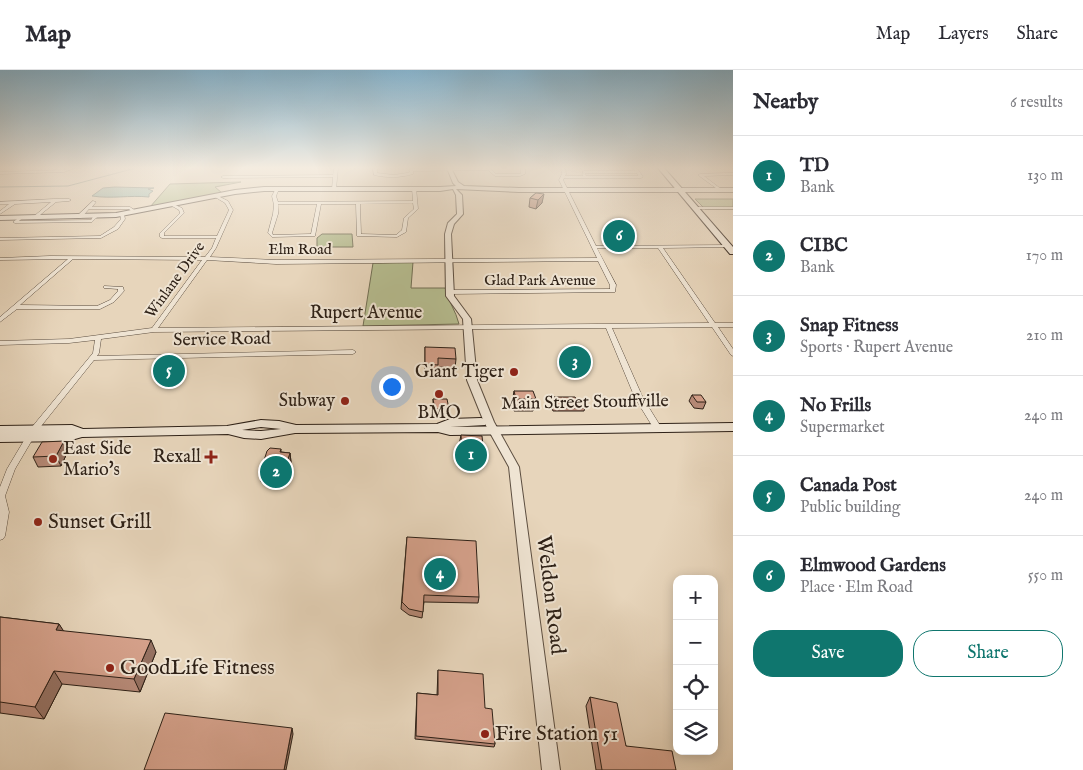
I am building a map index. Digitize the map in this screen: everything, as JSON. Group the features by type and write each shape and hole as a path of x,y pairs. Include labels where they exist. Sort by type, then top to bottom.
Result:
{"main road":[{"path":"689,201 730,249"},
{"name":"Main Street Stouffville","path":"0,430 68,436 82,433 228,430 238,434 264,434 282,433 294,429 438,428 450,431 492,426 655,423 733,419"},
{"name":"Main Street Stouffville","path":"655,423 733,427"},
{"name":"Main Street Stouffville","path":"0,438 32,433"}],"street":[{"path":"0,203 46,201"},
{"path":"35,218 55,201"},
{"path":"0,218 79,217 122,214 194,201"},
{"name":"Winlane Drive","path":"154,330 214,248 231,206 225,201"},
{"path":"459,201 460,214 451,224 448,234 450,292 454,304 465,314 468,327"},
{"name":"Glad Park Avenue","path":"450,292 613,291 613,285 571,201"},
{"path":"79,217 94,202"},
{"path":"319,202 315,233 308,237 271,235 277,203 319,202 358,202 416,202 416,209 406,218 404,231 398,236 359,235 358,202"},
{"path":"0,213 13,203"},
{"path":"173,205 181,209 182,213 162,233 162,237 218,237"},
{"path":"88,208 130,208 135,212"},
{"path":"695,208 733,208"},
{"path":"0,239 102,237 121,223 122,214"},
{"path":"20,218 15,222 92,221 96,216"},
{"path":"594,247 660,246 730,249"},
{"path":"660,246 733,354"},
{"name":"Elm Road","path":"1,261 50,257 71,259 207,258 268,262 599,259"},
{"path":"0,320 71,259"},
{"path":"14,308 98,308 112,302 121,291 121,288 106,287"},
{"name":"Rupert Avenue","path":"0,343 55,342 154,330 733,325"},
{"path":"608,326 640,400 655,423"},
{"name":"Weldon Road","path":"468,327 472,380 492,426 514,467 551,770"},
{"path":"0,536 6,510 1,496 10,469 32,433 96,352 98,337"},
{"name":"Service Road","path":"92,358 353,352"}],"green space":[{"path":"156,201 183,201 150,207"},
{"path":"697,201 733,201 733,209 705,209"},
{"path":"322,234 352,234 353,247 317,247 317,238"},
{"path":"413,262 411,288 445,288 459,324 363,326 373,263"}],"building":[{"path":"425,347 455,348 456,359 438,358 438,365 425,364"},
{"path":"514,391 533,391 536,399 516,399"},
{"path":"692,395 701,395 706,402 697,402"},
{"path":"554,397 575,397 578,402 583,402 585,408 554,408 551,401 556,401"},
{"path":"433,399 447,399 449,409 435,409"},
{"path":"461,435 482,436 484,455 462,454"},
{"path":"64,441 56,456 33,457 42,442"},
{"path":"270,448 281,449 280,452 290,453 283,474 260,473 267,451"},
{"path":"407,537 476,541 479,597 424,595 423,612 409,609 402,602"},
{"path":"0,617 59,624 56,630 151,640 134,679 54,671 35,707 0,702"},
{"path":"438,670 483,674 485,708 492,709 495,744 416,736 417,693 438,695"},
{"path":"590,697 617,703 626,746 672,751 676,770 602,770"},
{"path":"165,713 292,728 284,770 144,770"}],"place":[{"name":"Elmwood Gardens","path":"619,236"},
{"name":"Snap Fitness","path":"575,362"},
{"name":"Canada Post","path":"169,371"},
{"name":"Giant Tiger","path":"514,372"},
{"name":"BMO","path":"439,394"},
{"name":"Subway","path":"345,401"},
{"name":"TD","path":"471,455"},
{"name":"Rexall","path":"211,457"},
{"name":"East Side Mario's","path":"53,459"},
{"name":"CIBC","path":"276,472"},
{"name":"Sunset Grill","path":"38,522"},
{"name":"No Frills","path":"440,574"},
{"name":"GoodLife Fitness","path":"110,668"},
{"name":"Fire Station 51","path":"485,734"}]}
